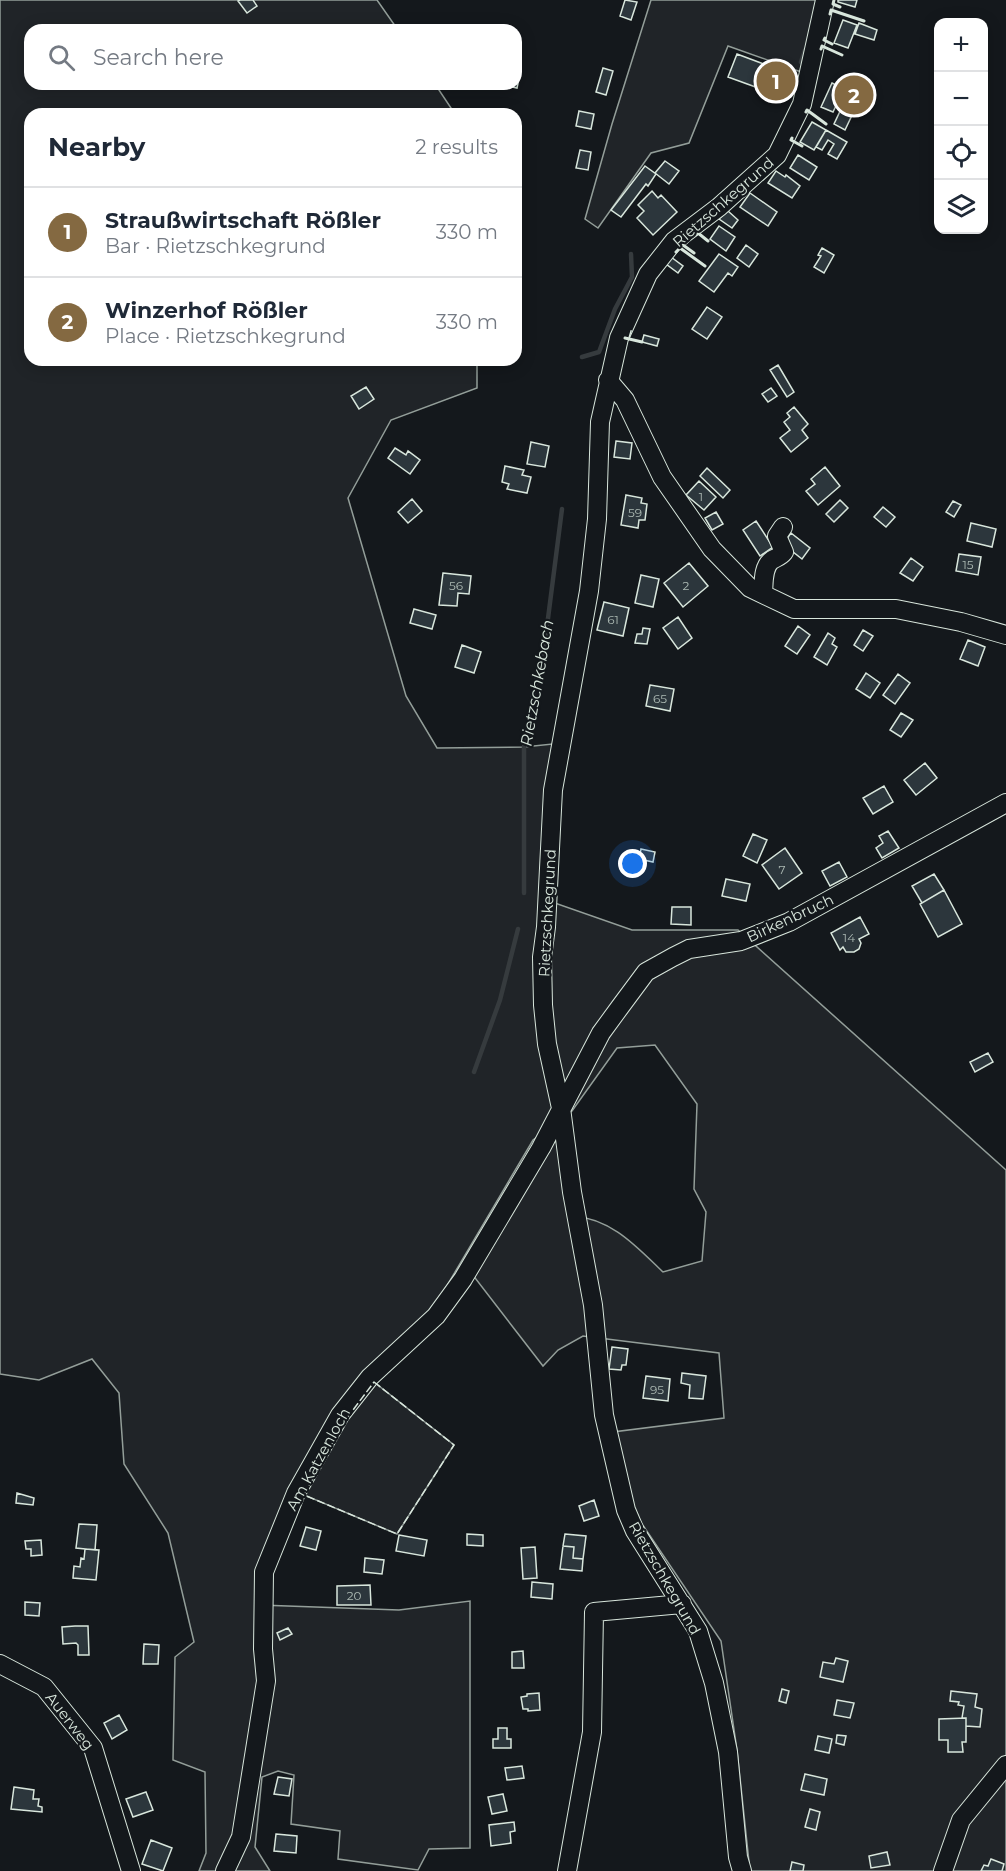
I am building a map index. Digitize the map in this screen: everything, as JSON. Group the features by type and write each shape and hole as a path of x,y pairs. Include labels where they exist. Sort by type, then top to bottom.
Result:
{"street":[{"name":"Rietzschkegrund","path":"741,1871 728,1752 714,1683 698,1631 635,1531 617,1477 603,1415 593,1305 572,1192 561,1108 549,1053 543,1005 542,957 546,927 553,790 589,591 597,519 600,422 618,338 648,274 674,241 719,207 777,155 802,104 825,0"},
{"path":"608,380 625,400 662,477 712,549 750,588 794,609 896,609 961,622 1006,635"},
{"path":"763,594 765,568 784,552 777,536 783,527"},
{"name":"Birkenbruch","path":"561,1108 601,1033 646,972 689,949 741,941 789,922 1006,803"},
{"name":"Am Katzenloch","path":"225,1871 241,1837 266,1681 263,1649 264,1572 296,1493 340,1415 370,1377 436,1316 463,1279 541,1148 561,1108"},
{"path":"567,1871 592,1732 594,1612 682,1604"},
{"name":"Auerweg","path":"0,1664 44,1687 93,1748 131,1871"},
{"path":"943,1871 962,1820 1006,1765"}],"shaded area":[{"path":"0,0 377,0 394,24 24,24 24,90 439,90 451,108 24,108 24,366 477,366 477,388 391,420 348,498 406,696 437,748 524,747 562,743 549,901 632,930 738,930 1006,1170 1006,1871 750,1871 737,1750 721,1641 634,1512 613,1432 724,1418 719,1353 583,1336 558,1350 543,1366 472,1274 559,1130 571,1215 599,1222 611,1228 632,1243 663,1272 702,1261 706,1212 694,1189 697,1104 655,1045 617,1048 572,1111 533,1140 432,1311 368,1372 296,1493 260,1605 399,1610 470,1601 470,1848 429,1849 418,1870 338,1859 340,1831 291,1824 294,1775 278,1771 262,1777 255,1847 270,1871 199,1871 206,1853 205,1772 173,1760 175,1657 194,1642 168,1533 124,1464 119,1393 92,1359 39,1380 0,1374"},
{"path":"651,0 819,0 804,73 728,46 689,143 651,153 598,228 585,219"},
{"path":"374,1382 454,1445 397,1534 304,1495 344,1422"}],"building":[{"path":"253,0 257,6 247,13 238,1"},
{"path":"625,0 637,2 631,20 620,16"},
{"path":"838,0 857,0 855,7 838,2"},
{"path":"843,20 857,25 848,48 834,43"},
{"path":"859,23 877,30 874,40 855,34"},
{"path":"737,54 769,66 761,89 728,77"},
{"path":"603,68 613,71 606,95 596,92"},
{"path":"832,83 844,89 833,112 821,107"},
{"path":"844,84 867,94 862,106 840,97"},
{"path":"843,105 854,111 845,130 834,124"},
{"path":"579,111 594,114 591,129 576,126"},
{"path":"812,122 826,130 814,150 800,142"},
{"path":"826,130 847,142 837,159 828,154 834,144 828,140 822,150 816,147"},
{"path":"580,150 591,152 588,170 576,168"},
{"path":"798,155 817,167 809,180 790,168"},
{"path":"665,161 679,171 669,184 655,173"},
{"path":"645,166 656,174 621,217 611,210"},
{"path":"776,171 785,177 786,175 800,186 792,198 768,183"},
{"path":"652,191 658,198 661,195 677,212 653,235 637,218 644,211 638,205"},
{"path":"750,193 777,212 768,226 740,207"},
{"path":"728,211 738,220 732,228 719,219"},
{"path":"719,226 735,237 726,251 710,239"},
{"path":"746,245 758,254 749,267 737,258"},
{"path":"822,248 834,255 824,273 814,267 821,256 818,255"},
{"path":"719,254 738,267 732,276 728,273 714,292 699,281"},
{"path":"671,257 683,266 678,273 666,264"},
{"path":"707,307 722,317 707,339 692,329"},
{"path":"644,335 659,339 657,346 642,342"},
{"path":"778,365 794,392 787,397 770,370"},
{"path":"366,387 374,399 359,409 351,396"},
{"path":"771,388 777,396 768,402 762,394"},
{"path":"794,407 808,424 802,430 808,438 791,452 780,438 790,430 784,422 790,417 787,413"},
{"path":"616,441 632,443 630,459 614,457"},
{"path":"531,442 549,446 545,467 527,464"},
{"path":"395,448 406,455 408,451 420,460 410,474 388,458"},
{"path":"505,466 524,470 522,475 531,477 527,493 507,489 509,484 502,482"},
{"path":"825,467 840,486 818,505 806,491 815,484 811,479"},
{"path":"707,468 730,490 723,498 700,476"},
{"path":"699,481 716,497 704,510 686,495"},
{"path":"626,495 642,498 641,503 647,504 645,520 639,520 638,528 621,525"},
{"path":"412,499 422,511 408,523 398,512"},
{"path":"840,500 848,508 834,522 826,514"},
{"path":"953,501 961,505 954,517 946,512"},
{"path":"883,507 895,517 886,527 874,517"},
{"path":"716,512 723,524 712,530 705,518"},
{"path":"756,521 773,547 760,556 743,530"},
{"path":"971,523 996,529 992,547 967,541"},
{"path":"791,533 810,548 802,559 783,544"},
{"path":"959,554 981,557 978,575 956,571"},
{"path":"911,558 923,567 913,581 900,573"},
{"path":"689,563 708,586 683,607 664,583"},
{"path":"443,573 471,576 469,594 458,593 457,606 439,605"},
{"path":"641,575 659,579 653,607 635,603"},
{"path":"604,602 629,608 623,636 597,630"},
{"path":"414,609 436,615 432,629 410,623"},
{"path":"678,617 692,638 678,649 663,628"},
{"path":"798,626 810,635 797,654 785,646"},
{"path":"643,628 650,629 647,644 635,643 637,634 642,634"},
{"path":"863,630 873,636 863,651 854,645"},
{"path":"828,633 835,638 832,644 837,647 827,665 814,657"},
{"path":"968,640 985,647 978,666 960,659"},
{"path":"462,645 481,652 474,673 455,667"},
{"path":"866,673 880,683 870,698 856,689"},
{"path":"898,674 910,683 895,704 883,695"},
{"path":"650,685 674,689 670,711 646,706"},
{"path":"901,713 913,720 901,737 890,730"},
{"path":"925,763 937,778 916,795 904,780"},
{"path":"884,786 893,802 873,814 863,798"},
{"path":"888,831 899,848 882,858 876,848 883,843 879,836"},
{"path":"753,834 767,840 757,863 743,856"},
{"path":"785,848 802,873 779,889 762,865"},
{"path":"641,849 655,852 653,862 639,859"},
{"path":"839,862 847,877 830,886 822,871"},
{"path":"934,874 944,890 922,903 912,886"},
{"path":"726,879 750,884 746,901 722,896"},
{"path":"944,890 962,924 938,937 920,904"},
{"path":"672,907 691,907 691,925 671,924"},
{"path":"860,917 869,934 859,939 861,943 859,949 854,952 846,952 843,947 840,950 831,933"},
{"path":"988,1053 993,1062 975,1072 970,1062"},
{"path":"612,1347 628,1349 626,1365 622,1365 621,1370 609,1369"},
{"path":"682,1373 706,1376 703,1399 689,1398 690,1385 681,1383"},
{"path":"646,1376 670,1379 668,1401 643,1398"},
{"path":"17,1493 34,1498 33,1505 16,1503"},
{"path":"594,1500 599,1516 584,1521 579,1506"},
{"path":"79,1524 97,1525 95,1550 76,1548"},
{"path":"306,1527 321,1531 316,1550 300,1546"},
{"path":"467,1534 483,1535 483,1546 467,1545"},
{"path":"565,1534 586,1536 583,1559 573,1558 574,1547 563,1546"},
{"path":"399,1535 427,1540 424,1556 396,1551"},
{"path":"41,1540 42,1555 31,1556 31,1549 26,1549 25,1541"},
{"path":"563,1546 574,1547 573,1558 583,1559 582,1571 560,1569"},
{"path":"535,1547 537,1578 523,1579 521,1548"},
{"path":"85,1549 99,1550 96,1580 73,1578 74,1566 80,1567"},
{"path":"365,1558 384,1560 382,1574 364,1572"},
{"path":"532,1582 553,1584 552,1599 531,1597"},
{"path":"370,1585 371,1605 337,1605 337,1586"},
{"path":"25,1602 40,1603 39,1616 25,1615"},
{"path":"88,1626 89,1655 78,1655 76,1643 63,1644 62,1627"},
{"path":"288,1628 292,1634 280,1640 277,1633"},
{"path":"144,1644 159,1645 158,1664 143,1664"},
{"path":"523,1651 524,1668 512,1668 512,1652"},
{"path":"836,1658 848,1661 843,1682 820,1677 823,1662 834,1664"},
{"path":"782,1689 789,1691 786,1703 779,1701"},
{"path":"951,1691 977,1694 975,1707 982,1709 980,1727 966,1726 966,1718 962,1718 964,1706 958,1705 959,1702 950,1701"},
{"path":"539,1693 540,1710 523,1709 521,1697"},
{"path":"837,1700 854,1703 850,1718 834,1715"},
{"path":"119,1715 127,1730 112,1739 104,1723"},
{"path":"966,1718 966,1742 962,1742 963,1752 948,1752 948,1740 939,1740 939,1719"},
{"path":"498,1728 507,1728 507,1739 511,1739 511,1748 493,1748 493,1739 498,1739"},
{"path":"837,1735 846,1736 844,1745 836,1743"},
{"path":"818,1736 832,1739 829,1753 815,1750"},
{"path":"522,1766 524,1778 507,1780 505,1768"},
{"path":"805,1774 827,1779 824,1795 801,1790"},
{"path":"278,1777 292,1779 289,1796 274,1794"},
{"path":"14,1787 34,1790 33,1799 39,1799 38,1806 42,1807 42,1812 11,1809"},
{"path":"146,1792 153,1810 133,1817 126,1799"},
{"path":"503,1794 507,1811 492,1814 488,1797"},
{"path":"810,1809 820,1812 816,1830 805,1827"},
{"path":"514,1822 515,1831 510,1832 511,1843 491,1846 489,1825"},
{"path":"276,1834 297,1836 296,1853 274,1851"},
{"path":"151,1840 172,1848 163,1871 142,1864"},
{"path":"887,1852 890,1865 871,1868 869,1856"},
{"path":"991,1859 1004,1864 1002,1871 981,1871 984,1865 988,1866"},
{"path":"792,1862 804,1865 803,1871 790,1871"}],"waterway":[{"name":"Rietzschkebach","path":"801,62 805,50"},
{"name":"Rietzschkebach","path":"582,357 599,352 615,309 632,277 631,254"},
{"name":"Rietzschkebach","path":"524,893 524,747 546,634 562,509"},
{"name":"Rietzschkebach","path":"474,1072 500,1000 518,929"}],"fence":[{"path":"629,338 632,328"},
{"path":"374,1382 454,1445 397,1534 304,1495 344,1422 374,1382"}],"wall":[{"path":"834,0 833,4 840,7"},
{"path":"830,14 831,10 864,21"},
{"path":"825,38 824,40 832,44"},
{"path":"821,49 822,46 842,55"},
{"path":"806,112 807,110 826,124"},
{"path":"792,138 791,140 802,146"},
{"path":"694,236 698,233 708,241"},
{"path":"687,242 683,245 694,253"},
{"path":"676,252 680,248 705,266"},
{"path":"625,338 642,342"}],"place":[{"name":"Straußwirtschaft Rößler","path":"776,81"},
{"name":"Winzerhof Rößler","path":"854,95"}]}
